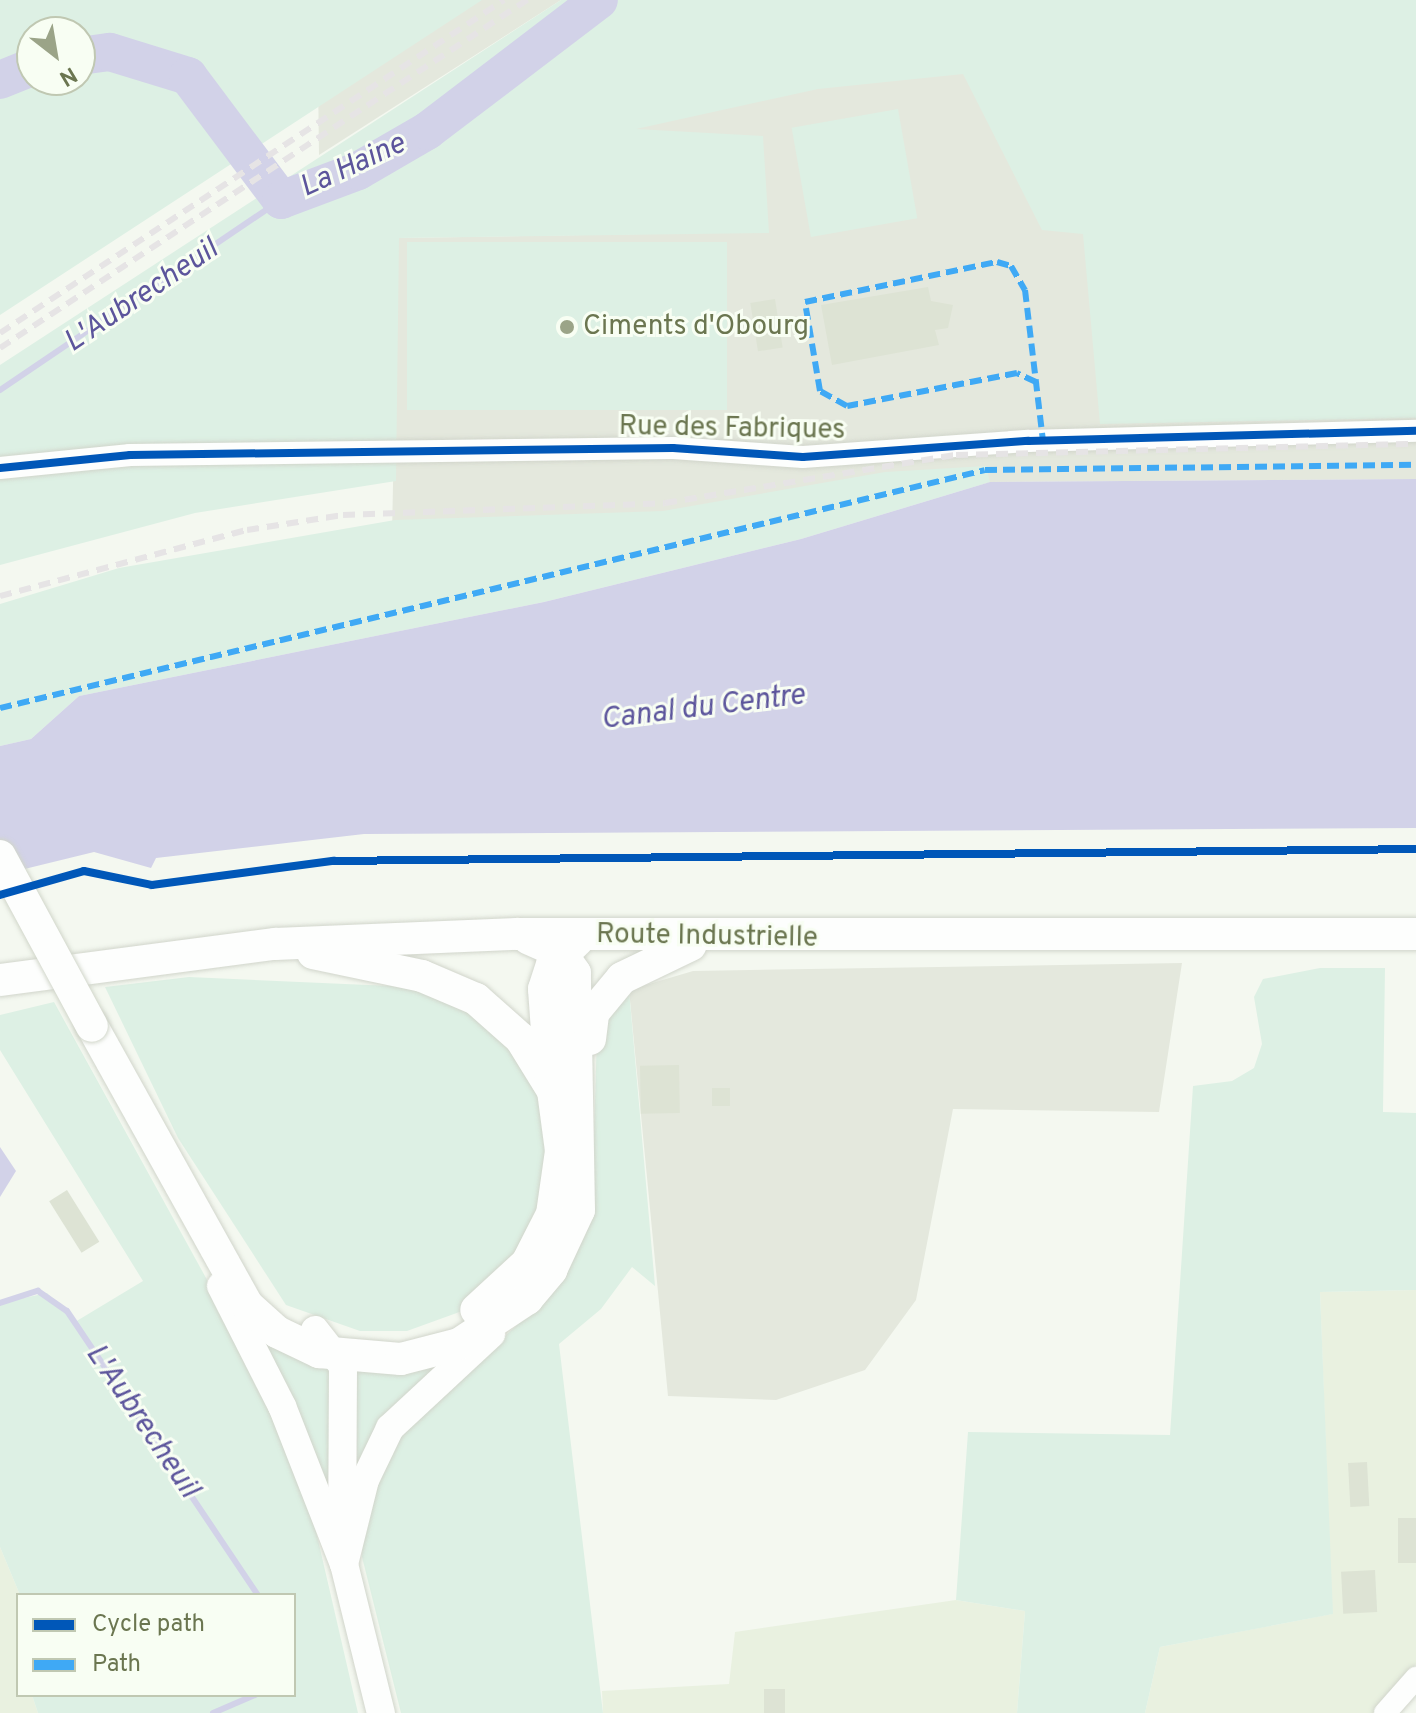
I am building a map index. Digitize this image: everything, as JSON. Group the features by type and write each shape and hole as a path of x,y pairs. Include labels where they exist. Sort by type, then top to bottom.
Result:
{"main road":[{"path":"0,856 194,1215 262,1321 298,1344 339,1355 401,1359 434,1352 516,1308 569,1238 584,1179 590,1036 602,996 678,947 736,940"},
{"path":"517,934 561,953 577,987 584,1179"},
{"name":"Route Industrielle","path":"0,980 275,944 517,934 736,940 1416,934"},
{"path":"194,1215 255,1291 315,1330 415,1338 457,1322 508,1286 552,1214 561,1151 542,1011 561,953 587,935"},
{"path":"275,944 422,976 476,999 521,1039 553,1091"}],"street":[{"name":"Rue des Fabriques","path":"0,468 130,455 673,448 803,457 1028,441 1416,431"},
{"path":"167,1166 178,1210 282,1406 344,1564 381,1713"},
{"path":"344,1564 365,1480 390,1428 516,1308"},
{"path":"315,1330 339,1355 344,1564"},
{"path":"1385,1713 1416,1678"}],"shaded area":[{"path":"0,0 482,0 0,315"},
{"path":"317,0 561,0 319,155"},
{"path":"561,0 1416,0 1416,418 1100,424 1083,234 1042,230 963,74 818,89 636,129 763,136 769,233 399,238 396,481 195,513 0,565 0,365"},
{"path":"1416,0 1416,479 990,482 390,633 398,238 769,232 631,130 618,24"},
{"path":"898,109 917,218 811,237 792,128"},
{"name":"Ciments d'Obourg","path":"407,242 727,242 727,410 407,410"},
{"path":"986,466 990,482 801,539 544,602 79,696 31,739 0,746 0,604 119,568 395,520 663,511 885,472"},
{"path":"1182,963 1159,1112 953,1109 916,1300 865,1370 776,1400 668,1396 629,990 693,971"},
{"path":"1320,968 1385,968 1383,1112 1416,1113 1416,1290 1320,1292 1333,1614 1160,1647 1145,1713 1017,1713 1025,1611 956,1600 968,1432 1170,1435 1193,1086 1232,1081 1254,1068 1262,1044 1254,997 1263,979"},
{"path":"189,977 436,988 506,1034 552,1121 535,1235 465,1310 407,1331 360,1331 286,1305 178,1138 105,987"},
{"path":"629,990 655,1286 632,1267 601,1309 559,1344 603,1713 401,1713 362,1557 363,1520 402,1428 524,1319 592,1207 597,1034"},
{"path":"54,1002 260,1376 306,1488 358,1713 38,1713 33,1697 296,1697 296,1593 19,1593 0,1547 0,1303 47,1293 75,1322 143,1281 0,1050 0,1015"},
{"path":"1416,1290 1416,1664 1373,1713 1145,1713 1160,1647 1332,1614 1320,1292"},
{"path":"252,1322 329,1368 333,1498"},
{"path":"447,1357 356,1480 353,1369"},
{"path":"0,1547 19,1593 16,1593 16,1697 33,1697 38,1713 0,1713"},
{"path":"956,1600 1025,1611 1017,1713 603,1713 602,1691 729,1684 735,1632"}],"water":[{"name":"Canal du Centre","path":"1416,479 1416,828 364,834 156,858 151,868 94,852 0,875 0,746 31,739 79,696 544,602 801,539 990,482"},
{"path":"0,1147 16,1171 0,1197"}],"building":[{"path":"928,287 931,301 953,305 948,328 935,330 939,345 832,365 821,305"},
{"path":"775,299 783,347 758,351 750,303"},
{"path":"679,1065 680,1113 641,1114 640,1066"},
{"path":"712,1088 730,1088 730,1106 712,1106"},
{"path":"67,1190 99,1242 82,1253 49,1201"},
{"path":"1367,1462 1369,1506 1350,1507 1348,1463"},
{"path":"1398,1518 1416,1518 1416,1563 1398,1563"},
{"path":"1375,1570 1377,1612 1343,1614 1341,1572"},
{"path":"764,1689 785,1689 785,1713 764,1713"}],"waterway":[{"name":"La Haine","path":"96,54 110,52 188,76 281,200 358,171 427,131 599,0"},
{"name":"La Haine","path":"0,80 16,74"},
{"name":"L'Aubrecheuil","path":"0,390 281,200"},
{"name":"L'Aubrecheuil","path":"0,1303 38,1291 67,1311 257,1593"},
{"name":"L'Aubrecheuil","path":"213,1713 250,1697"}],"railway":[{"path":"0,333 504,0"},
{"path":"0,348 527,0"},
{"path":"0,596 247,530 343,515 665,503 956,455 1416,444"}],"marked path":[{"path":"1036,382 1017,373 847,406 820,391 805,302 997,262 1011,266 1025,290 1043,441"},
{"path":"0,708 985,470 1416,465"}],"cycle path":[{"path":"0,468 130,455 673,448 803,457 1028,441 1416,431"},
{"path":"0,895 84,871 152,885 333,861 1416,849"}],"place":[{"name":"Ciments d'Obourg","path":"567,327"}]}
